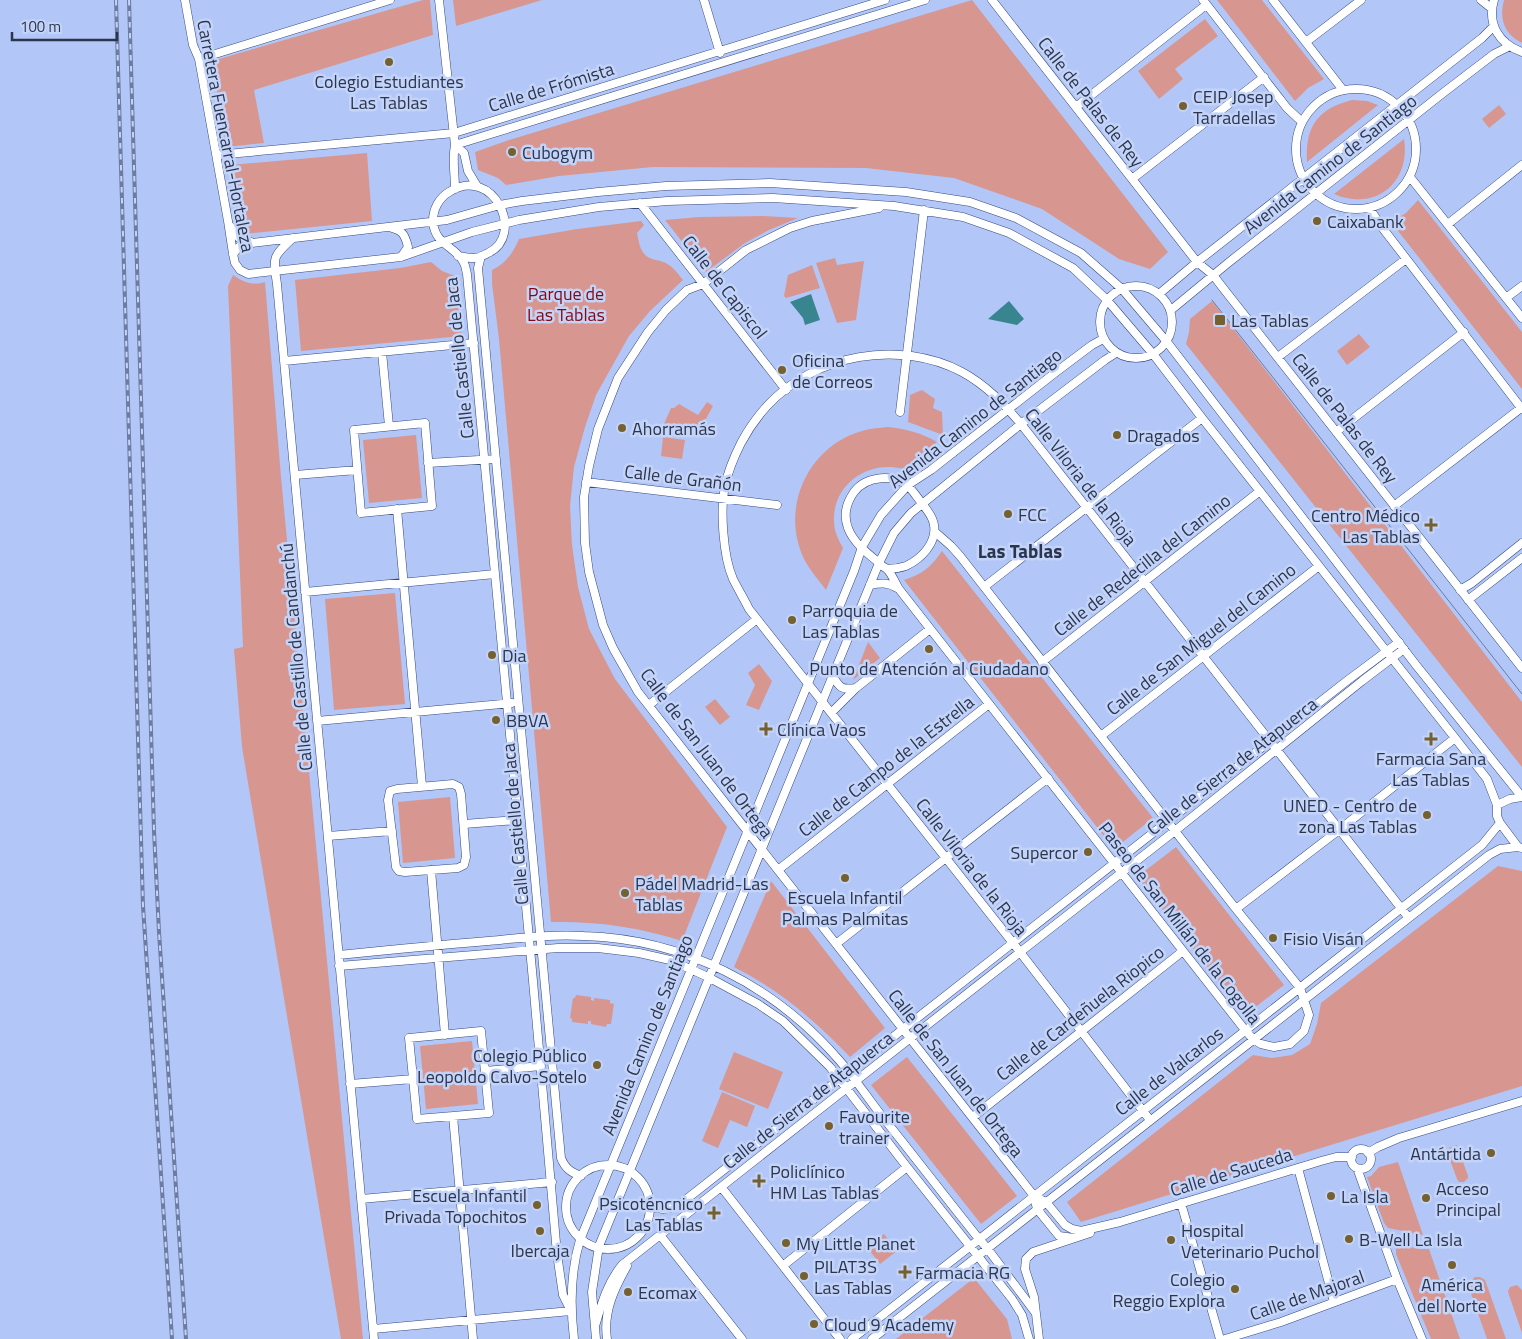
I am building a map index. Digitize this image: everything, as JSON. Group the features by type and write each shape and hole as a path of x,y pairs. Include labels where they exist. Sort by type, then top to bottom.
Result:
{"street":[{"name":"Carretera Fuencarral-Hortaleza","path":"185,0 193,45 199,59 235,263 240,270 248,274 401,257 504,223 599,207 667,201 773,198 894,206"},
{"path":"199,59 390,0"},
{"path":"439,0 454,133 455,189"},
{"path":"704,0 722,62"},
{"name":"Calle de Frómista","path":"217,155 454,133 886,0"},
{"name":"Calle de Frómista","path":"455,145 925,0"},
{"name":"Calle de Palas de Rey","path":"992,0 1197,262 1213,275 1522,668"},
{"path":"1273,0 1343,90"},
{"path":"1306,42 1361,0"},
{"path":"1481,0 1492,4 1491,18 1500,38 1522,52"},
{"path":"1076,107 1205,3 1264,76 1287,108 1302,122"},
{"name":"Avenida Camino de Santiago","path":"1159,294 1494,27"},
{"name":"Avenida Camino de Santiago","path":"1171,310 1494,54 1510,46"},
{"path":"1132,179 1264,76"},
{"path":"1357,89 1384,97 1396,106 1407,122 1416,150 1410,177 1400,192 1386,202 1370,209 1346,208 1325,201 1316,194 1304,178 1298,165 1296,150 1297,136 1302,122 1309,111 1319,101 1330,95 1343,90 1357,89"},
{"path":"455,145 464,153 468,171 477,186"},
{"path":"1448,224 1522,165"},
{"path":"1410,177 1522,318"},
{"path":"233,254 240,246 252,243 447,220 500,205 598,192 666,186 770,183 906,192 970,202 1016,218 1081,254 1122,289 1167,342 1404,650 1522,797 1510,799 1497,805"},
{"path":"433,221 438,202 455,189 466,185 477,186 491,192 504,215 502,241 493,251 481,256"},
{"name":"Calle de Capiscol","path":"640,203 786,390"},
{"path":"894,206 963,217 1008,233 1073,268 1107,300 1153,354 1487,780 1497,805 1497,816 1500,823 1520,848"},
{"name":"Calle de San Juan de Ortega","path":"894,206 812,221 790,228 746,250 702,284 687,290 666,310 648,332 618,378 598,429 584,497 585,542 589,572 596,603 613,648 638,692 1034,1196 1037,1209"},
{"path":"1370,209 1381,226 1522,408 1394,506"},
{"path":"900,412 924,210"},
{"name":"Calle Castiello de Jaca","path":"433,221 436,235 464,263 467,274 552,1182 557,1254 563,1295 571,1311"},
{"path":"228,224 238,238 252,243"},
{"path":"390,227 400,230 406,236 408,247 401,257"},
{"name":"Calle de Castillo de Candanchú","path":"293,238 275,256 274,267 374,1339"},
{"name":"Calle Castiello de Jaca","path":"458,256 474,258 481,256 478,268 561,1158 565,1167 581,1176"},
{"path":"1278,357 1406,258"},
{"path":"1135,286 1147,288 1159,294 1171,310 1172,326 1167,342 1153,354 1141,358 1128,358 1116,353 1104,338 1100,326 1101,312 1107,300 1122,289 1135,286"},
{"path":"1506,298 1522,286"},
{"path":"1336,432 1464,332"},
{"name":"Avenida Camino de Santiago","path":"574,1339 571,1283 580,1240 862,547 881,515 908,486 1092,345 1104,338"},
{"path":"284,361 474,343"},
{"path":"382,352 389,426"},
{"name":"Avenida Camino de Santiago","path":"596,1339 592,1292 599,1246 878,563 894,534 911,513 1021,424 1104,360 1116,353"},
{"name":"Calle Viloria de la Rioja","path":"1150,1120 749,609 732,578 723,530 725,486 730,468 746,435 767,406 796,382 815,371 849,359 871,355 894,354 939,363 961,372 980,384 1009,409 1408,917"},
{"path":"984,587 1202,418"},
{"path":"425,423 428,464 432,506 361,513 354,430 425,423"},
{"name":"Calle Castiello de Jaca","path":"428,464 496,459"},
{"path":"294,476 358,470"},
{"path":"878,563 853,538 848,527 846,514 848,500 856,489 868,481 881,478 895,479 908,486"},
{"name":"Calle de Grañón","path":"586,482 777,505"},
{"name":"Paseo de San Millán de la Cogolla","path":"878,563 887,570 930,629 1245,1030 1253,1039 1261,1044 1274,1046 1290,1044 1304,1031 1309,1015 1300,988 984,587 951,546 934,532 934,523 908,486"},
{"name":"Calle de Redecilla del Camino","path":"1042,662 1260,491"},
{"path":"397,510 422,786"},
{"path":"887,570 904,567 918,559 930,547 934,532"},
{"path":"1460,590 1472,583 1522,543"},
{"path":"1468,600 1522,558"},
{"name":"Calle de San Miguel del Camino","path":"1101,736 1319,566"},
{"path":"305,592 495,574"},
{"path":"870,585 879,583 891,584 899,589"},
{"path":"649,705 757,619"},
{"path":"831,713 856,688 930,629"},
{"name":"Calle de Sierra de Atapuerca","path":"650,1206 669,1210 679,1205 1399,642"},
{"name":"Calle de Sierra de Atapuerca","path":"595,1330 609,1285 622,1265 1404,650"},
{"path":"832,675 839,687 846,689 856,688"},
{"path":"317,721 519,703"},
{"name":"Calle de Campo de la Estrella","path":"778,870 989,704"},
{"path":"1236,909 1455,738"},
{"path":"836,944 1048,778"},
{"path":"453,784 459,787 461,794 464,824 466,857 464,865 458,868 405,872 399,871 396,868 388,800 390,792 397,789 453,784"},
{"path":"464,824 518,820"},
{"name":"Calle de Valcarlos","path":"852,1339 1482,845 1500,823"},
{"path":"328,836 392,831"},
{"name":"Calle de Valcarlos","path":"872,1339 1489,855 1500,849 1520,848"},
{"path":"431,870 445,1034"},
{"path":"339,955 540,937 586,936 641,943 695,957 735,976 785,1009 840,1060 1035,1312 1039,1339"},
{"path":"339,966 530,950 598,948 624,950 670,960 691,968 758,1004 782,1021 830,1067 1012,1299 1022,1315 1029,1339"},
{"name":"Calle de Cardeñuela Riopico","path":"972,1117 1183,952"},
{"path":"481,1031 485,1071 489,1113 417,1120 409,1038 481,1031"},
{"path":"485,1071 541,1066"},
{"path":"350,1084 413,1079"},
{"path":"1368,1152 1399,1138 1522,1101"},
{"path":"453,1116 473,1339"},
{"path":"1357,1168 1365,1168 1369,1165 1371,1157 1368,1152 1359,1150 1353,1154 1351,1161 1357,1168 1422,1339"},
{"name":"Calle de Sauceda","path":"1035,1312 1034,1297 1025,1268 1026,1259 1033,1252 1180,1203 1336,1157 1352,1157"},
{"path":"566,1217 569,1191 574,1183 590,1170 600,1166 611,1165 620,1167 640,1180 647,1192 650,1206 646,1224 635,1239 624,1246 611,1248 580,1240"},
{"path":"784,1265 907,1167"},
{"path":"1298,1168 1334,1302"},
{"path":"361,1199 552,1182"},
{"name":"Calle Castiello de Jaca","path":"552,1182 558,1208 580,1240"},
{"path":"722,1188 840,1339"},
{"name":"Calle de San Juan de Ortega","path":"1034,1196 1046,1202"},
{"name":"Calle de Sauceda","path":"1046,1202 1065,1225 1072,1229 1081,1231 1120,1222"},
{"path":"1180,1203 1220,1339"},
{"path":"1037,1209 1059,1236 1074,1238"},
{"path":"660,1235 742,1339"},
{"name":"Calle de Sierra de Atapuerca","path":"607,1339 606,1315 611,1296 631,1259"},
{"name":"Calle de Majoral","path":"1225,1339 1281,1322 1398,1279"},
{"path":"373,1329 571,1311"}],"green space":[{"path":"423,0 430,0 433,35 254,90 264,143 226,147 212,61"},
{"path":"453,0 542,0 456,26"},
{"path":"972,0 1168,252 1150,269 1119,259 1042,209 954,178 866,168 653,167 559,176 506,185 498,178 478,170 475,152 509,140"},
{"path":"1217,0 1262,0 1324,79 1308,88 1295,101"},
{"path":"1504,0 1522,0 1522,43 1511,35 1504,25 1502,13"},
{"path":"1205,19 1218,36 1175,69 1183,79 1159,99 1138,71"},
{"path":"1352,100 1367,101 1378,105 1307,162 1308,139 1316,121 1330,109"},
{"path":"1499,105 1506,114 1489,128 1482,119"},
{"path":"1404,139 1405,155 1402,169 1396,180 1387,190 1376,196 1363,199 1349,199 1334,194"},
{"path":"367,153 372,221 243,234 230,165"},
{"path":"1418,200 1522,332 1522,389 1391,222 1406,213"},
{"path":"764,216 798,218 769,230 745,243 706,272 665,220 699,217"},
{"name":"Parque de Las Tablas","path":"641,221 644,225 637,233 640,247 644,254 650,258 667,263 683,280 650,311 629,336 596,395 574,467 570,506 572,545 578,587 589,629 615,679 727,827 682,941 650,932 617,926 551,922 499,339 492,284 492,270 508,257 519,239"},
{"path":"835,258 837,265 864,261 856,320 837,323 816,263"},
{"path":"431,262 442,271 455,276 462,336 301,351 295,280 400,268"},
{"path":"812,265 820,288 786,298 784,296 788,275"},
{"path":"233,275 248,283 265,282 281,477 363,1339 341,1339 242,747 234,649 243,647 228,286"},
{"path":"1212,301 1522,702 1522,767 1186,344 1190,319"},
{"path":"1359,334 1370,347 1347,365 1337,351"},
{"path":"922,390 935,399 933,408 942,412 943,435 908,422 910,395"},
{"path":"707,402 713,406 696,437 664,424 671,408 679,404 698,415"},
{"path":"888,427 914,432 937,442 903,469 889,467 863,473 852,480 843,490 837,502 834,515 835,530 843,548 826,590 803,557 796,533 795,514 805,478 815,462 828,449 844,438 862,431"},
{"path":"416,435 422,498 369,503 363,440"},
{"path":"663,437 685,440 682,459 661,456"},
{"path":"942,551 1153,818 1114,849 904,580 926,569"},
{"path":"395,593 405,704 334,710 325,599"},
{"path":"868,642 880,658 853,680"},
{"path":"759,664 772,681 759,710 746,705 755,685 748,673"},
{"path":"715,699 730,717 720,725 705,707"},
{"path":"450,797 455,858 403,863 398,802"},
{"path":"1176,847 1284,985 1245,1015 1137,877"},
{"path":"1498,866 1522,871 1522,1086 1081,1222 1067,1202 1253,1055 1272,1058 1292,1055 1310,1044 1317,1024 1321,1003"},
{"path":"771,881 885,1028 850,1057 782,996 734,967"},
{"path":"576,995 591,997 591,1000 594,1001 594,998 610,1000 610,1003 614,1004 611,1024 607,1024 606,1027 591,1024 591,1021 588,1021 588,1024 572,1022 570,1018 573,998"},
{"path":"472,1041 478,1104 426,1109 420,1046"},
{"path":"734,1052 783,1072 768,1109 719,1089"},
{"path":"907,1057 1017,1196 981,1224 871,1085"},
{"path":"722,1092 755,1106 747,1127 730,1120 718,1148 702,1141"},
{"path":"1457,1145 1468,1176 1464,1182 1459,1182 1457,1179 1446,1149"},
{"path":"1398,1162 1423,1235 1388,1228 1384,1223 1367,1177 1371,1176 1379,1167"},
{"path":"884,1234 897,1251 880,1264 867,1247"},
{"path":"1398,1246 1429,1249 1460,1339 1431,1339 1396,1254"},
{"path":"1475,1277 1485,1280 1506,1339 1487,1339 1469,1288 1469,1283"},
{"path":"974,1278 1007,1319 1012,1339 896,1339"},
{"path":"1517,1285 1522,1290 1522,1333 1508,1291 1510,1287"}],"shaded area":[{"path":"811,294 820,320 805,325 803,318 790,302"},
{"path":"1009,301 1024,319 1017,325 988,319"}],"tram line":[{"path":"1212,300 1522,694"}],"railway":[{"path":"116,0 143,906 172,1339"},
{"path":"129,0 154,831 186,1339"}],"place":[{"name":"Colegio Estudiantes Las Tablas","path":"389,62"},
{"name":"CEIP Josep Tarradellas","path":"1183,106"},
{"name":"Cubogym","path":"512,152"},
{"name":"Caixabank","path":"1317,221"},
{"name":"Las Tablas","path":"1220,320"},
{"name":"Oficina de Correos","path":"782,370"},
{"name":"Ahorramás","path":"622,428"},
{"name":"Dragados","path":"1117,435"},
{"name":"FCC","path":"1008,514"},
{"name":"Centro Médico Las Tablas","path":"1431,525"},
{"name":"Parroquia de Las Tablas","path":"792,620"},
{"name":"Punto de Atención al Ciudadano","path":"929,649"},
{"name":"Dia","path":"492,655"},
{"name":"BBVA","path":"496,720"},
{"name":"Clínica Vaos","path":"766,729"},
{"name":"Farmacia Sana Las Tablas","path":"1431,739"},
{"name":"UNED - Centro de zona Las Tablas","path":"1427,815"},
{"name":"Supercor","path":"1088,852"},
{"name":"Escuela Infantil Palmas Palmitas","path":"845,878"},
{"name":"Pádel Madrid-Las Tablas","path":"625,893"},
{"name":"Fisio Visán","path":"1273,938"},
{"name":"Colegio Público Leopoldo Calvo-Sotelo","path":"597,1065"},
{"name":"Favourite trainer","path":"829,1126"},
{"name":"Antártida","path":"1491,1153"},
{"name":"Policlínico HM Las Tablas","path":"759,1181"},
{"name":"La Isla","path":"1331,1196"},
{"name":"Acceso Principal","path":"1426,1198"},
{"name":"Escuela Infantil Privada Topochitos","path":"537,1205"},
{"name":"Psicoténcnico Las Tablas","path":"714,1213"},
{"name":"Ibercaja","path":"540,1231"},
{"name":"B-Well La Isla","path":"1349,1239"},
{"name":"Hospital Veterinario Puchol","path":"1171,1240"},
{"name":"My Little Planet","path":"786,1243"},
{"name":"América del Norte","path":"1452,1265"},
{"name":"Farmacia RG","path":"905,1272"},
{"name":"PILAT3S Las Tablas","path":"804,1276"},
{"name":"Colegio Reggio Explora","path":"1235,1289"},
{"name":"Ecomax","path":"628,1292"},
{"name":"Cloud 9 Academy","path":"814,1324"}],"district":[{"name":"Las Tablas","path":"1020,550"}]}
